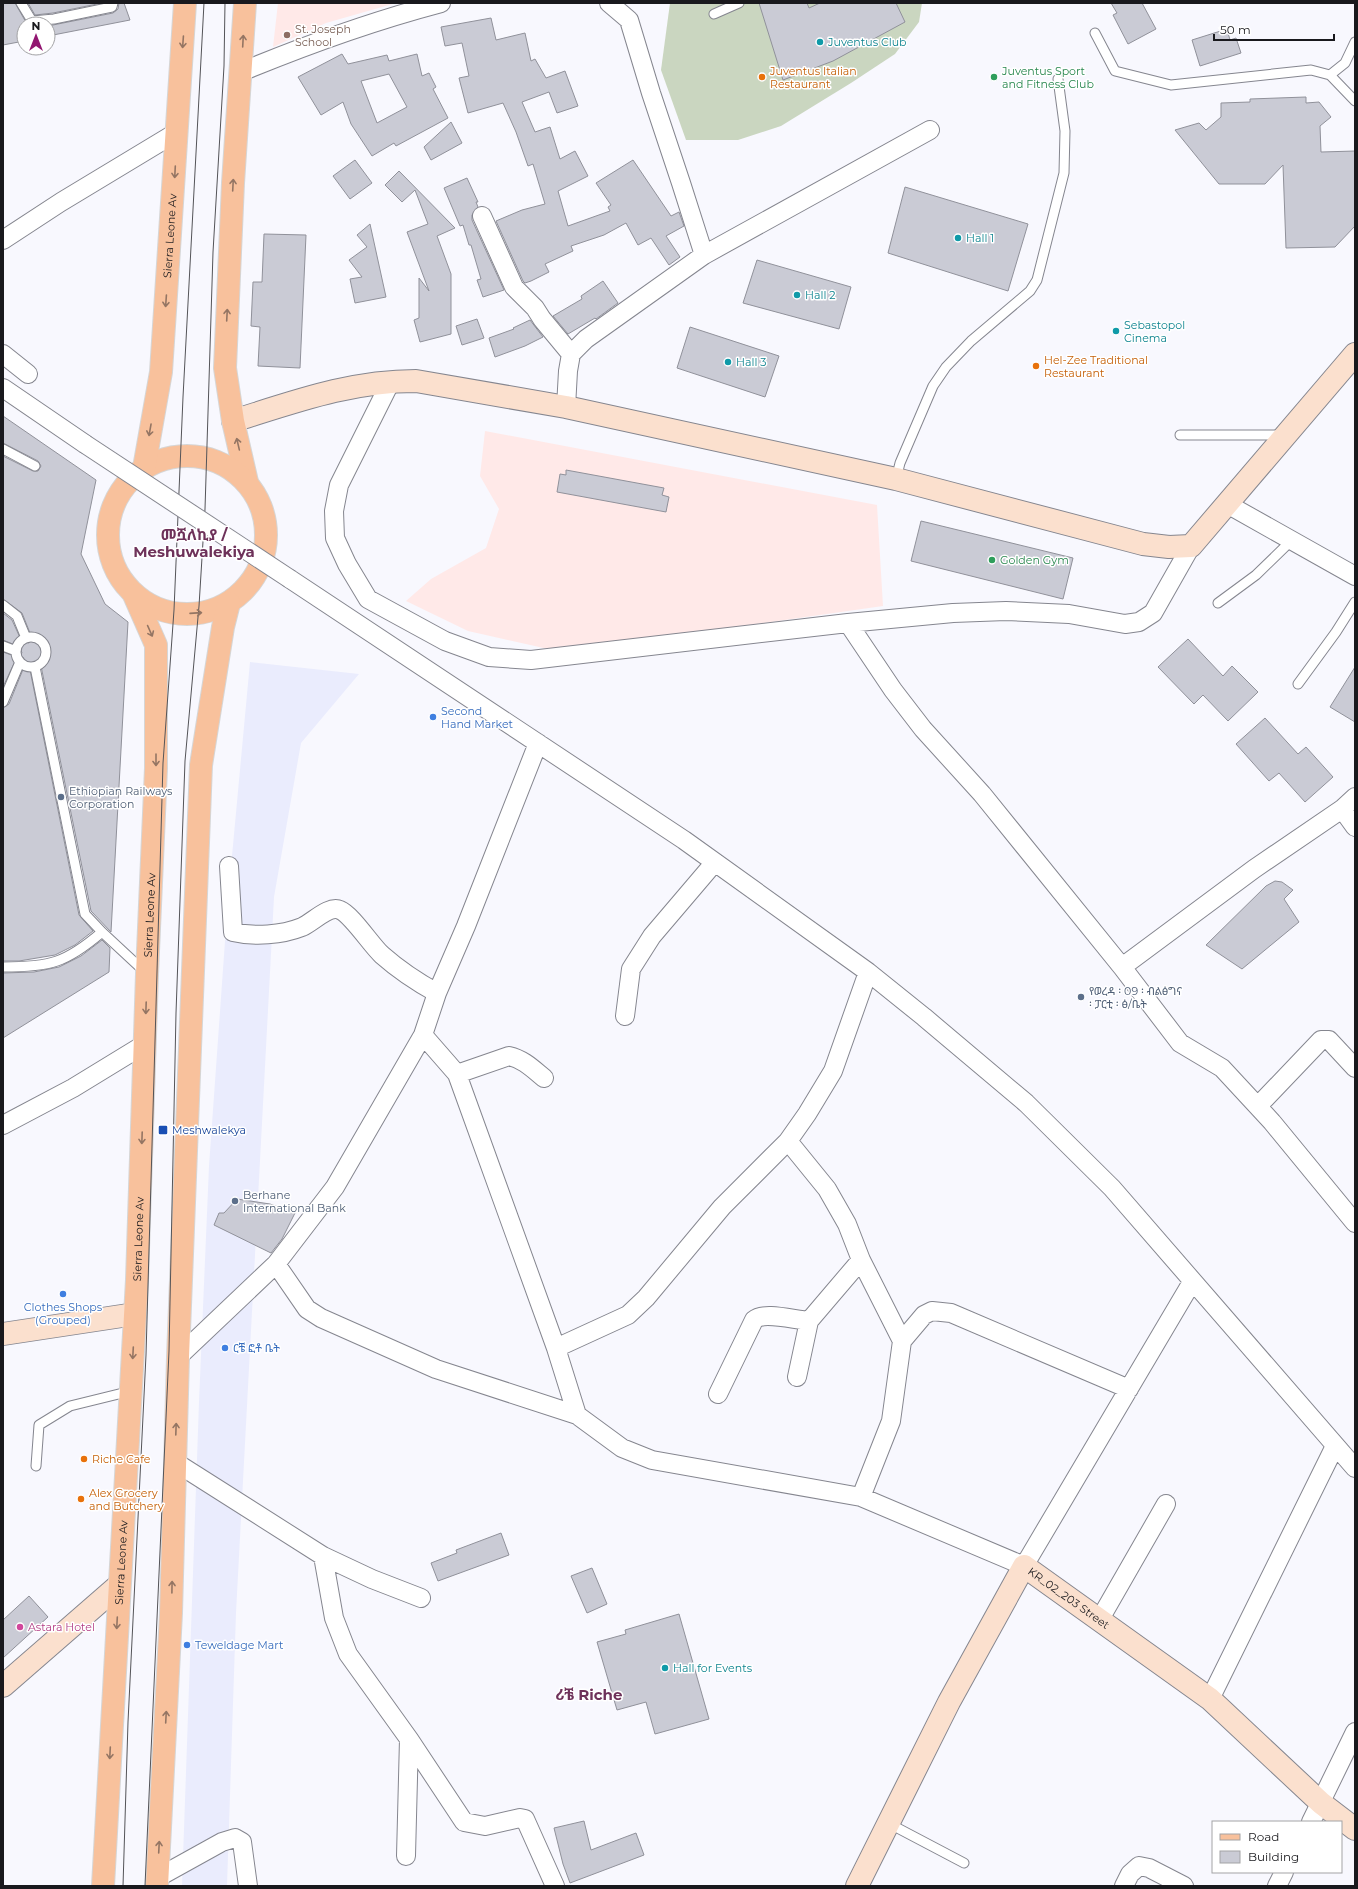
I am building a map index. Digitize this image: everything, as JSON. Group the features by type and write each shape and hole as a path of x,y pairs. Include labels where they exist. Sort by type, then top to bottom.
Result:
{"main road":[{"name":"Sierra Leone Av","path":"144,468 161,372 186,3"},
{"path":"245,3 233,183 225,368 233,420 247,482 264,512 267,547 254,579 229,603 206,613 180,615 156,608 134,595 116,572 107,544 109,515 122,488 144,468 170,457 198,456 224,465 247,482"},
{"name":"Sierra Leone Av","path":"104,1886 119,1585 135,1314 156,768 156,645 134,595"},
{"path":"157,1882 171,1613 178,1357 201,765 223,627 229,603"}],"street":[{"path":"241,72 330,38 441,3"},
{"path":"609,3 629,20 651,93 682,183 704,255"},
{"path":"566,407 568,371 571,354 586,339 704,255 930,130"},
{"path":"3,240 61,202 177,132"},
{"path":"482,216 514,287 535,308 542,319 571,354"},
{"path":"3,354 28,374"},
{"path":"391,382 339,485 334,512 335,538 347,564 368,599 445,642 489,657 531,660 938,614 1006,611 1069,614 1125,624 1139,622 1153,613 1191,546 1355,354"},
{"path":"233,420 343,388 391,382 416,382 566,407 896,479 1143,544 1169,547 1191,546"},
{"path":"3,388 85,444 538,742 715,862 868,972 1026,1103 1112,1188 1355,1468"},
{"path":"1227,504 1355,576"},
{"path":"848,623 923,729 982,794 1122,968 1180,1043 1222,1068 1258,1106 1355,1223"},
{"path":"178,1357 276,1264 335,1187 423,1035 437,993 466,926 538,742"},
{"path":"1122,968 1254,869 1349,803 1355,827"},
{"path":"625,1016 631,969 652,936 715,862"},
{"path":"230,866 233,932 246,935 281,932 302,927 333,909 341,910 359,928 381,954 406,975 437,993"},
{"path":"556,1348 628,1315 646,1298 722,1207 788,1141 807,1114 833,1071 868,972"},
{"path":"423,1035 457,1074 556,1348 577,1415"},
{"path":"1258,1106 1321,1040 1329,1040 1355,1068"},
{"path":"3,1125 73,1088 145,1044"},
{"path":"457,1074 509,1056 517,1057 544,1078"},
{"path":"788,1141 827,1189 847,1224 861,1260 902,1341"},
{"path":"797,1377 809,1321 861,1260"},
{"path":"276,1264 307,1309 321,1318 436,1369 577,1415 622,1448 652,1460 861,1497 1024,1566 1192,1282"},
{"path":"861,1497 891,1421 902,1341 924,1315 932,1311 951,1313 1129,1390"},
{"path":"3,1334 135,1314"},
{"path":"718,1394 754,1320 765,1315 809,1321"},
{"path":"1210,1699 1336,1446"},
{"path":"175,1462 323,1556 372,1579 421,1598"},
{"path":"1100,1619 1166,1504"},
{"path":"323,1556 334,1618 348,1654 409,1739 464,1822 485,1826 520,1818 525,1819 555,1886"},
{"name":"KR_02_203 Street","path":"857,1886 949,1702 1024,1566 1210,1699 1321,1803 1355,1829"},
{"path":"3,1686 119,1585"},
{"path":"1312,1821 1355,1732"},
{"path":"406,1856 409,1739"},
{"path":"157,1882 222,1842 235,1838 242,1842 248,1886"},
{"path":"1124,1886 1130,1874 1138,1866 1149,1868 1184,1886"},
{"path":"1277,1886 1284,1873"}],"lane":[{"path":"21,3 32,21 54,19 112,7 113,3"},
{"path":"714,14 739,3"},
{"path":"1095,33 1115,71 1171,85 1311,70 1330,75 1355,101"},
{"path":"1330,75 1345,63 1355,42"},
{"path":"896,479 900,462 933,386 946,367 971,341 1030,291 1037,280 1064,173 1066,151 1065,131 1058,79"},
{"path":"1180,435 1286,435"},
{"path":"3,449 35,466"},
{"path":"1218,603 1256,575 1292,540"},
{"path":"1298,684 1336,632 1355,602"},
{"path":"3,605 18,616 26,638"},
{"path":"26,638 38,639 45,647 45,659 35,667 25,666 20,662 16,651 21,641 26,638"},
{"path":"3,646 16,651"},
{"path":"3,702 20,662"},
{"path":"35,667 85,914 147,974"},
{"path":"3,968 29,968 53,964 81,950 102,932"},
{"path":"36,1466 39,1425 70,1406 131,1391"},
{"path":"888,1823 964,1862"}],"shaded area":[{"name":"St. Joseph School","path":"278,3 396,3 326,23 273,47"},
{"path":"485,431 877,505 883,606 610,645 548,649 468,631 406,601 431,579 486,548 499,509 480,476"},
{"path":"250,662 359,674 301,743 274,897 236,1613 227,1886 182,1886 209,1166 228,899"}],"green space":[{"name":"Juventus Italian Restaurant","path":"670,3 922,3 919,22 895,54 781,126 738,140 686,140 661,70"}],"building":[{"path":"3,3 15,3 22,16 16,16 16,43 3,45"},
{"path":"28,3 102,3 53,13 35,15"},
{"path":"119,3 124,3 130,20 56,34 56,24 113,13 118,9"},
{"name":"Juventus Club","path":"759,3 807,3 809,8 820,3 896,3 905,22 833,61 783,80"},
{"path":"1111,3 1142,3 1156,29 1128,44 1113,15 1117,13"},
{"path":"491,18 496,40 525,33 531,61 535,59 546,78 565,71 578,106 557,113 549,92 522,102 535,132 550,127 560,159 575,151 588,176 558,191 568,226 610,211 608,207 611,205 596,183 633,160 671,216 679,212 684,226 666,236 680,257 669,265 651,238 638,245 626,223 604,235 571,246 573,251 545,264 549,272 531,281 525,283 523,281 496,221 522,210 545,204 533,164 528,166 516,132 503,103 468,113 459,78 469,76 462,43 445,46 441,27"},
{"path":"1227,29 1230,40 1236,38 1241,53 1200,66 1192,40"},
{"path":"342,54 348,64 387,55 389,61 417,54 422,76 429,73 436,87 433,89 448,118 396,146 394,143 372,156 351,124 343,102 321,115 298,77","holes":["389,74 407,107 377,123 361,81"]},
{"path":"1306,97 1306,103 1319,102 1331,117 1320,126 1321,152 1355,151 1355,226 1335,247 1286,248 1283,165 1265,184 1219,184 1175,130 1199,123 1206,130 1221,117 1221,103 1250,102 1250,99"},
{"path":"451,122 462,143 431,160 424,147"},
{"path":"355,160 372,183 350,199 333,176"},
{"path":"399,171 455,228 437,236 451,274 451,334 420,342 414,320 419,318 419,278 429,291 407,232 428,224 415,190 402,202 385,185"},
{"path":"467,178 478,202 476,202 478,207 472,215 472,220 504,290 483,297 477,280 481,279 471,245 469,245 463,225 460,226 444,188"},
{"name":"Hall 1","path":"905,187 1028,224 1008,291 888,253"},
{"path":"370,224 386,297 355,303 350,279 362,277 349,260 367,247 357,235"},
{"path":"264,234 306,235 300,368 258,366 260,327 251,326 253,282 262,282"},
{"name":"Hall 2","path":"757,260 851,287 839,329 743,303"},
{"path":"603,281 618,303 596,319 595,318 568,334 553,316 582,299 581,296"},
{"path":"477,319 484,338 462,345 456,326"},
{"path":"530,320 543,337 525,346 495,357 489,338 514,329 513,328"},
{"name":"Hall 3","path":"690,327 779,356 765,397 677,368"},
{"name":"Ethiopian Railways Corporation","path":"3,416 96,480 81,554 105,604 128,622 111,932 91,911 41,666 39,663 34,661 29,665 79,915 93,931 75,945 55,955 19,961 3,961 3,708 9,704 26,662 23,657 18,656 22,653 20,647 3,640 3,613 12,620 22,642 29,643 32,638 22,613 3,599 3,456 33,471 38,471 41,466 38,461 3,443"},
{"path":"566,470 664,488 662,495 669,497 666,512 557,492 560,474 566,475"},
{"name":"Golden Gym","path":"921,521 1073,558 1063,599 911,561"},
{"path":"1188,639 1223,676 1232,666 1258,692 1228,721 1203,695 1194,704 1158,667"},
{"path":"3,652 17,657 3,687"},
{"path":"1355,667 1355,722 1330,707"},
{"path":"1265,718 1298,754 1306,747 1333,777 1305,802 1279,773 1269,781 1236,744"},
{"path":"1275,881 1282,882 1293,890 1284,899 1299,922 1242,969 1206,945 1266,886"},
{"path":"102,940 110,948 109,972 3,1038 3,973 34,972 59,967 81,956"},
{"path":"237,1199 270,1204 295,1213 282,1239 271,1253 214,1225 219,1213 224,1213"},
{"path":"501,1533 509,1555 438,1581 431,1563 457,1553 456,1550"},
{"path":"592,1568 607,1604 587,1613 571,1576"},
{"name":"Astara Hotel","path":"29,1596 48,1617 3,1658 3,1620"},
{"name":"Hall for Events","path":"679,1614 709,1719 655,1734 646,1702 617,1710 597,1642 626,1634 625,1630"},
{"path":"584,1821 591,1850 636,1833 644,1855 570,1883 563,1864 554,1828"}],"tram line":[{"path":"123,1886 128,1722 146,1355 163,763 174,610 183,397 204,3"},
{"path":"145,1886 169,1351 176,1013 185,761 199,606 205,509 213,252 224,66 225,3"}],"place":[{"name":"St. Joseph School","path":"287,35"},
{"name":"Juventus Club","path":"820,42"},
{"name":"Juventus Italian Restaurant","path":"762,77"},
{"name":"Juventus Sport and Fitness Club","path":"994,77"},
{"name":"Hall 1","path":"958,238"},
{"name":"Hall 2","path":"797,295"},
{"name":"Sebastopol Cinema","path":"1116,331"},
{"name":"Hall 3","path":"728,362"},
{"name":"Hel-Zee Traditional Restaurant","path":"1036,366"},
{"name":"Golden Gym","path":"992,560"},
{"name":"Second Hand Market","path":"433,717"},
{"name":"Ethiopian Railways Corporation","path":"61,797"},
{"name":"የወረዳ ፡ 09 ፡ ብልፅግና ፡ ፓርቲ ፡ ፅ/ቤት","path":"1081,997"},
{"name":"Meshwalekya","path":"163,1130"},
{"name":"Berhane International Bank","path":"235,1201"},
{"name":"Clothes Shops (Grouped)","path":"63,1294"},
{"name":"ርቼ ፎቶ ቤት","path":"225,1348"},
{"name":"Riche Cafe","path":"84,1459"},
{"name":"Alex Grocery and Butchery","path":"81,1499"},
{"name":"Astara Hotel","path":"20,1627"},
{"name":"Teweldage Mart","path":"187,1645"},
{"name":"Hall for Events","path":"665,1668"}],"district":[{"name":"መሿለኪያ / Meshuwalekiya","path":"194,542"},
{"name":"ሪቼ Riche","path":"589,1694"}]}
